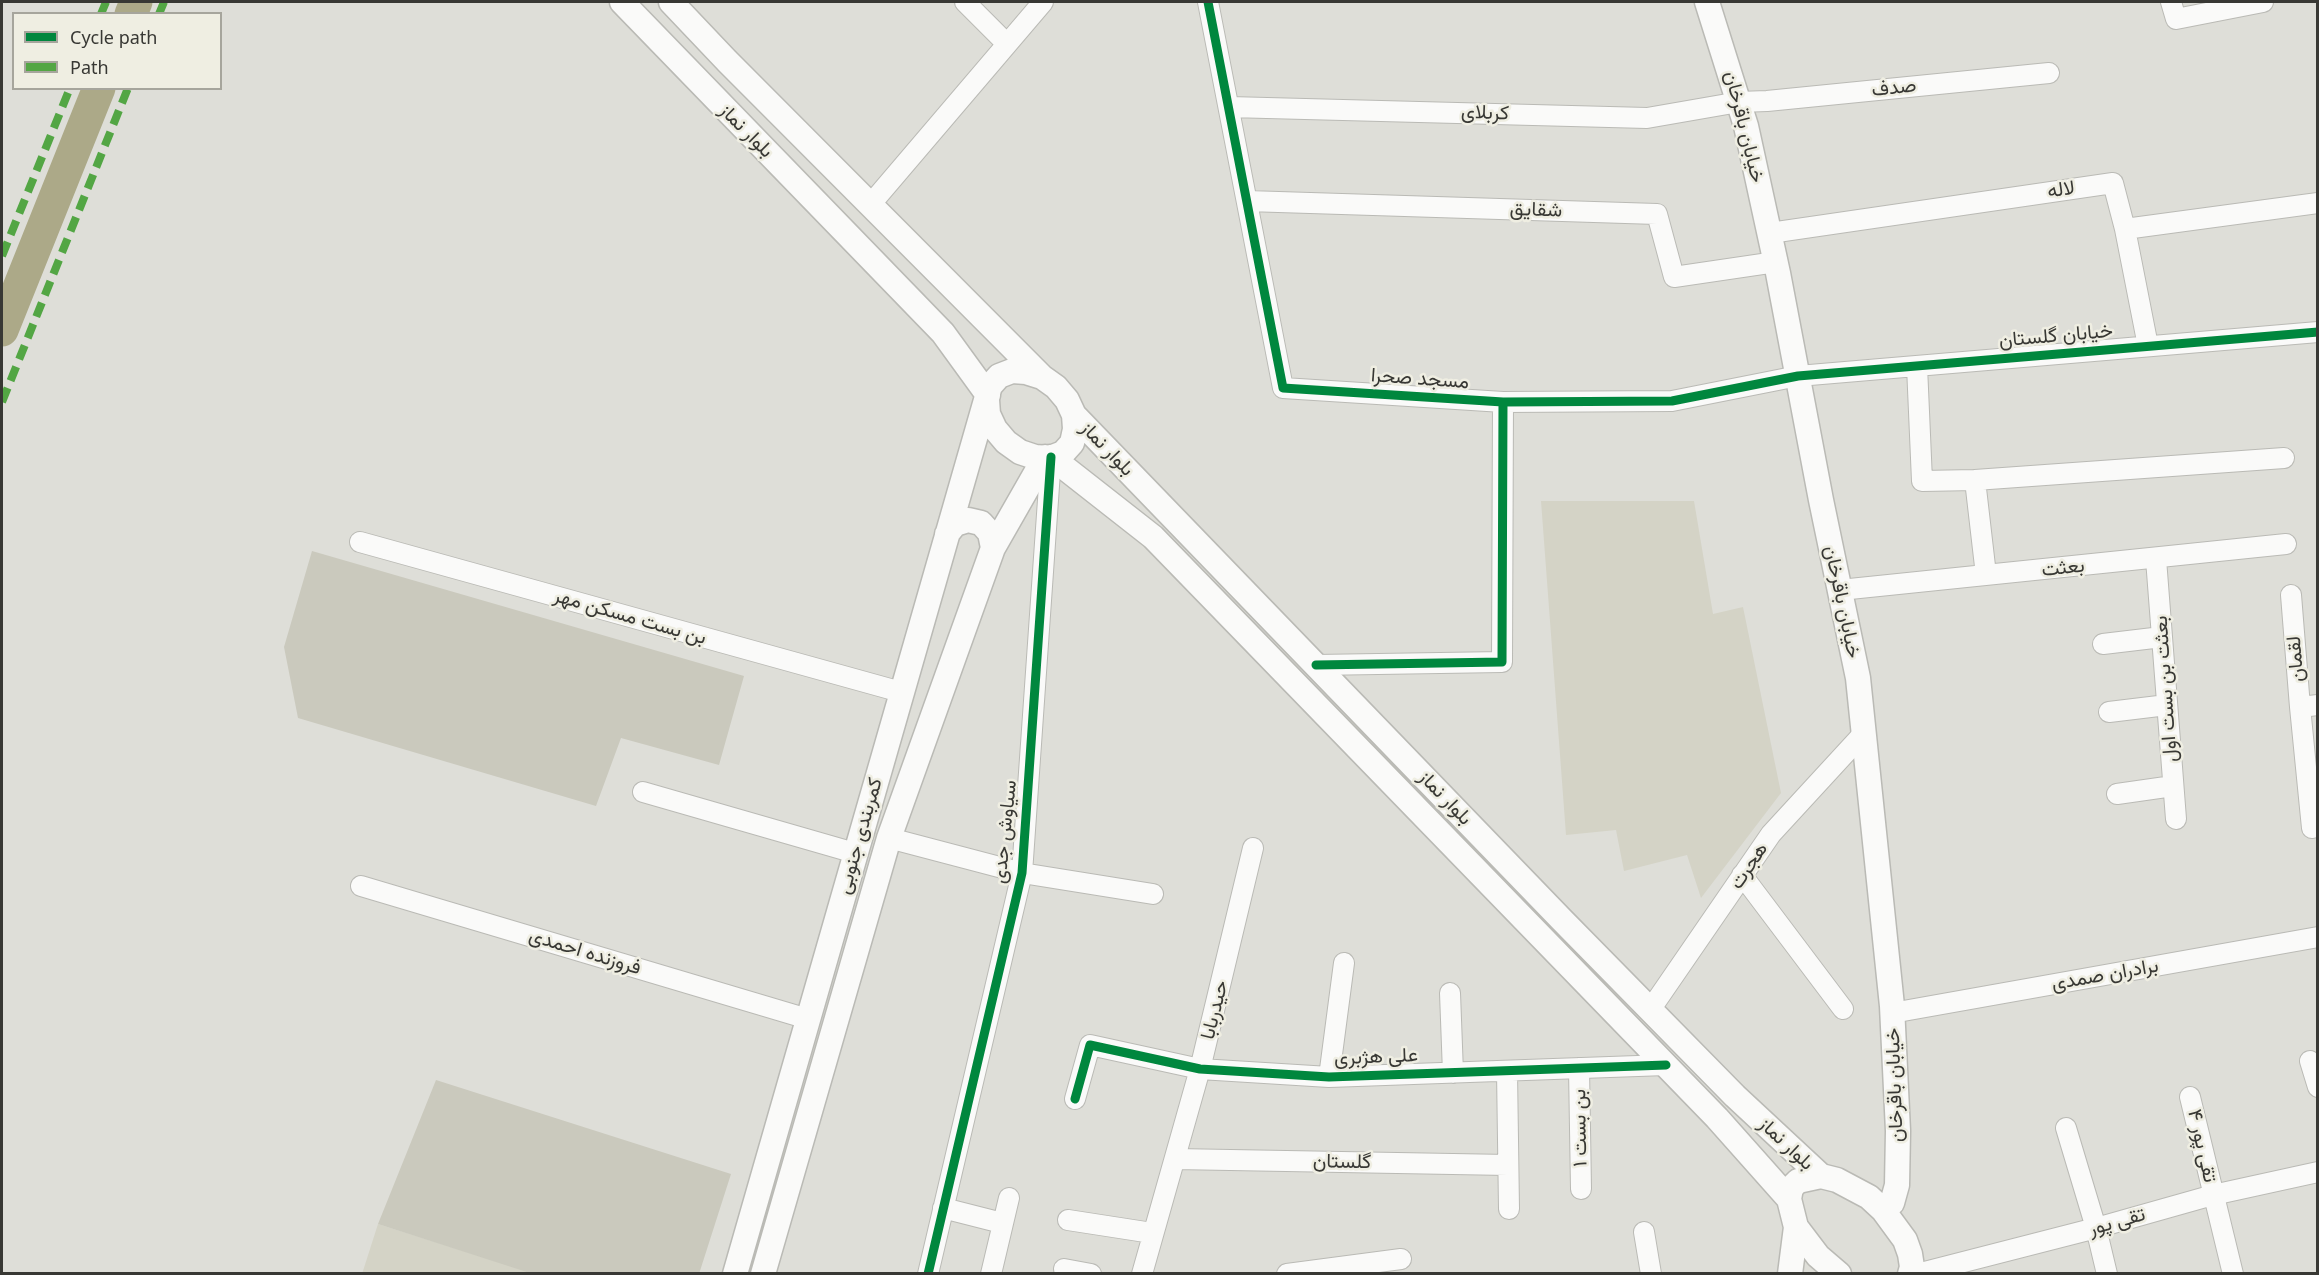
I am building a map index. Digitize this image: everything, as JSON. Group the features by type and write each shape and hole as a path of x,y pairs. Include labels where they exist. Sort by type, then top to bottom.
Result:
{"main road":[{"name":"بلوار نماز","path":"622,2 943,333 987,397"},
{"name":"بلوار نماز","path":"671,2 1042,377"},
{"name":"خیابان باقرخان","path":"1707,2 1739,102 1770,233 1858,678 1892,1013 1898,1131 1897,1185 1892,1203 1883,1210"},
{"path":"943,333 953,334 965,330 970,322 971,305"},
{"path":"1012,371 1042,377 1056,387 1067,400 1074,415 1076,429 1072,443 1063,453 1048,457 1035,457 1020,452 1006,442 995,429 988,414 987,397 990,386 999,376 1012,371"},
{"name":"کمربندی جنوبی","path":"736,1270 987,397"},
{"name":"بلوار نماز","path":"1074,415 1650,1010 1821,1176"},
{"name":"بلوار نماز","path":"1048,457 1153,537 1666,1065 1789,1199"},
{"name":"کمربندی جنوبی","path":"763,1273 889,838 993,548 1048,457"},
{"path":"1110,504 1109,479 1116,472 1129,471"},
{"path":"946,534 955,524 961,522 968,520 981,523 990,533 993,548"},
{"path":"1745,1149 1758,1150 1766,1143 1763,1122"},
{"path":"1790,1274 1796,1227 1789,1199 1791,1188 1798,1181 1821,1176 1853,1187 1883,1210 1905,1240 1912,1267 1910,1274"},
{"path":"1796,1227 1818,1256 1839,1274"},
{"path":"736,1270 763,1273"}],"street":[{"path":"965,2 1007,44"},
{"path":"870,204 1043,2"},
{"name":"مسجد صحرا","path":"1208,2 1283,388 1503,402"},
{"path":"2171,2 2176,19 2263,2"},
{"name":"صدف","path":"1739,102 2049,73"},
{"name":"کربلای","path":"1229,107 1647,118 1739,102"},
{"name":"لاله","path":"1770,233 2113,183 2125,230"},
{"name":"شقایق","path":"1247,201 1657,214 1674,277 1776,262"},
{"path":"2148,346 2125,230 2318,203"},
{"name":"خیابان گلستان","path":"1503,402 1672,401 1798,376 2318,332"},
{"path":"1917,366 1922,481 1975,480 2284,458"},
{"path":"1316,665 1502,662 1503,402"},
{"name":"سیاوش جدی","path":"928,1274 1022,873 1048,457"},
{"path":"1975,480 1986,575"},
{"name":"بن بست مسکن مهر","path":"360,542 901,692"},
{"name":"بعثت","path":"1840,590 2286,544"},
{"name":"بعثت بن بست اول","path":"2157,559 2176,819"},
{"name":"لقمان","path":"2291,595 2309,706 2312,828"},
{"path":"2103,644 2162,637"},
{"path":"2109,712 2167,705"},
{"name":"هجرت","path":"1650,1010 1771,834 1863,734"},
{"path":"2117,794 2173,786"},
{"path":"643,792 855,853"},
{"path":"889,838 1022,873 1153,894"},
{"name":"حیدربابا","path":"1142,1274 1200,1069 1253,848"},
{"path":"1742,875 1843,1009"},
{"name":"فروزنده احمدی","path":"362,886 808,1019"},
{"name":"برادران صمدی","path":"1892,1013 2318,937"},
{"path":"1329,1077 1344,963"},
{"path":"1450,993 1453,1073"},
{"name":"علی هژبری","path":"1075,1099 1090,1045 1200,1069 1329,1077 1666,1065"},
{"path":"2310,1061 2318,1087"},
{"name":"بن بست ۱","path":"1579,1068 1581,1189"},
{"path":"1507,1071 1509,1209"},
{"name":"تقی پور ۴","path":"2190,1097 2233,1274"},
{"path":"2066,1128 2096,1228 2107,1274"},
{"name":"گلستان","path":"1175,1159 1508,1165"},
{"name":"تقی پور","path":"1917,1274 2213,1195 2318,1172"},
{"path":"991,1274 1009,1198"},
{"path":"943,1208 1002,1223"},
{"path":"1068,1220 1152,1233"},
{"path":"1644,1232 1651,1274"},
{"path":"1287,1274 1401,1260"},
{"path":"1064,1269 1091,1274"}],"shaded area":[{"path":"1541,501 1694,501 1713,614 1743,607 1781,793 1701,898 1687,855 1624,871 1616,830 1566,835"},
{"path":"378,1224 533,1273 362,1274"}],"building":[{"path":"312,551 744,676 719,765 621,738 596,806 298,718 284,647"},
{"path":"436,1080 731,1174 699,1274 533,1274 378,1224"}],"waterway":[{"path":"132,12 136,2"},
{"path":"2,330 98,90"}],"marked path":[{"path":"102,12 106,2"},
{"path":"160,12 164,2"},
{"path":"2,256 69,90"},
{"path":"2,402 127,90"}],"cycle path":[{"path":"1208,2 1283,388 1503,402 1502,662 1316,665"},
{"path":"1503,402 1672,401 1798,376 2318,332"},
{"path":"928,1274 1022,873 1051,457"},
{"path":"1075,1099 1090,1045 1200,1069 1329,1077 1666,1065"}]}
